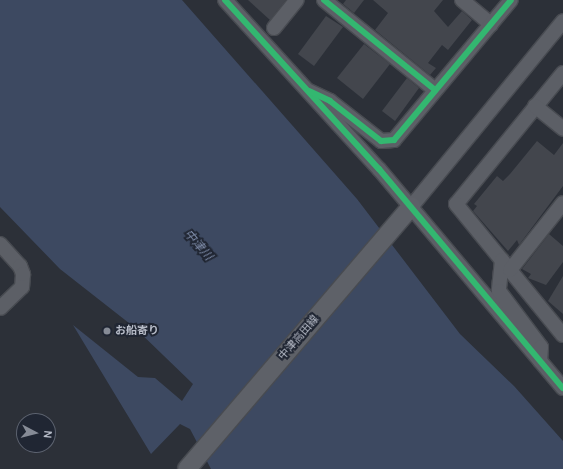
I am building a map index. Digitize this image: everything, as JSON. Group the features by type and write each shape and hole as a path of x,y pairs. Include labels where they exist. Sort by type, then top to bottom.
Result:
{"main road":[{"name":"中津高田線","path":"187,469 411,207"}],"street":[{"path":"225,0 411,207 563,388"},
{"path":"274,28 297,0"},
{"path":"324,0 435,90"},
{"path":"462,0 491,24"},
{"path":"305,89 330,100 381,141 394,140 511,0"},
{"path":"411,207 563,21"},
{"path":"561,329 456,204 563,73"},
{"path":"535,106 563,129"},
{"path":"540,361 541,346 499,291 506,265 563,203"},
{"path":"0,244 18,263 23,274 22,287 0,308"}],"water":[{"name":"中津川","path":"0,0 182,0 357,199 460,334 514,386 563,441 563,469 211,469 190,429 180,424 151,454 73,325 138,377 155,378 182,401 193,384 134,327 60,269 0,207"}],"building":[{"path":"248,0 286,0 270,20"},
{"path":"346,0 364,0 354,13 343,4"},
{"path":"373,0 443,0 434,11 448,27 462,11 472,20 448,50 442,45 428,63 436,68 430,75 375,30 388,13"},
{"path":"326,16 343,27 314,66 298,54"},
{"path":"364,44 390,64 363,99 337,78"},
{"path":"407,78 419,88 395,121 382,111"},
{"path":"537,141 554,155 563,143 563,186 519,245 517,240 508,251 473,211 477,206 474,204 497,176 503,181 510,174"},
{"path":"549,234 563,246 563,262 546,285 528,278 531,274 522,269"},
{"path":"563,276 563,314 548,301"}],"cycle path":[{"path":"225,0 379,169 563,388"},
{"path":"324,0 435,90"},
{"path":"309,91 330,101 381,141 394,140 511,0"}],"place":[{"name":"お船寄り","path":"107,331"}]}
